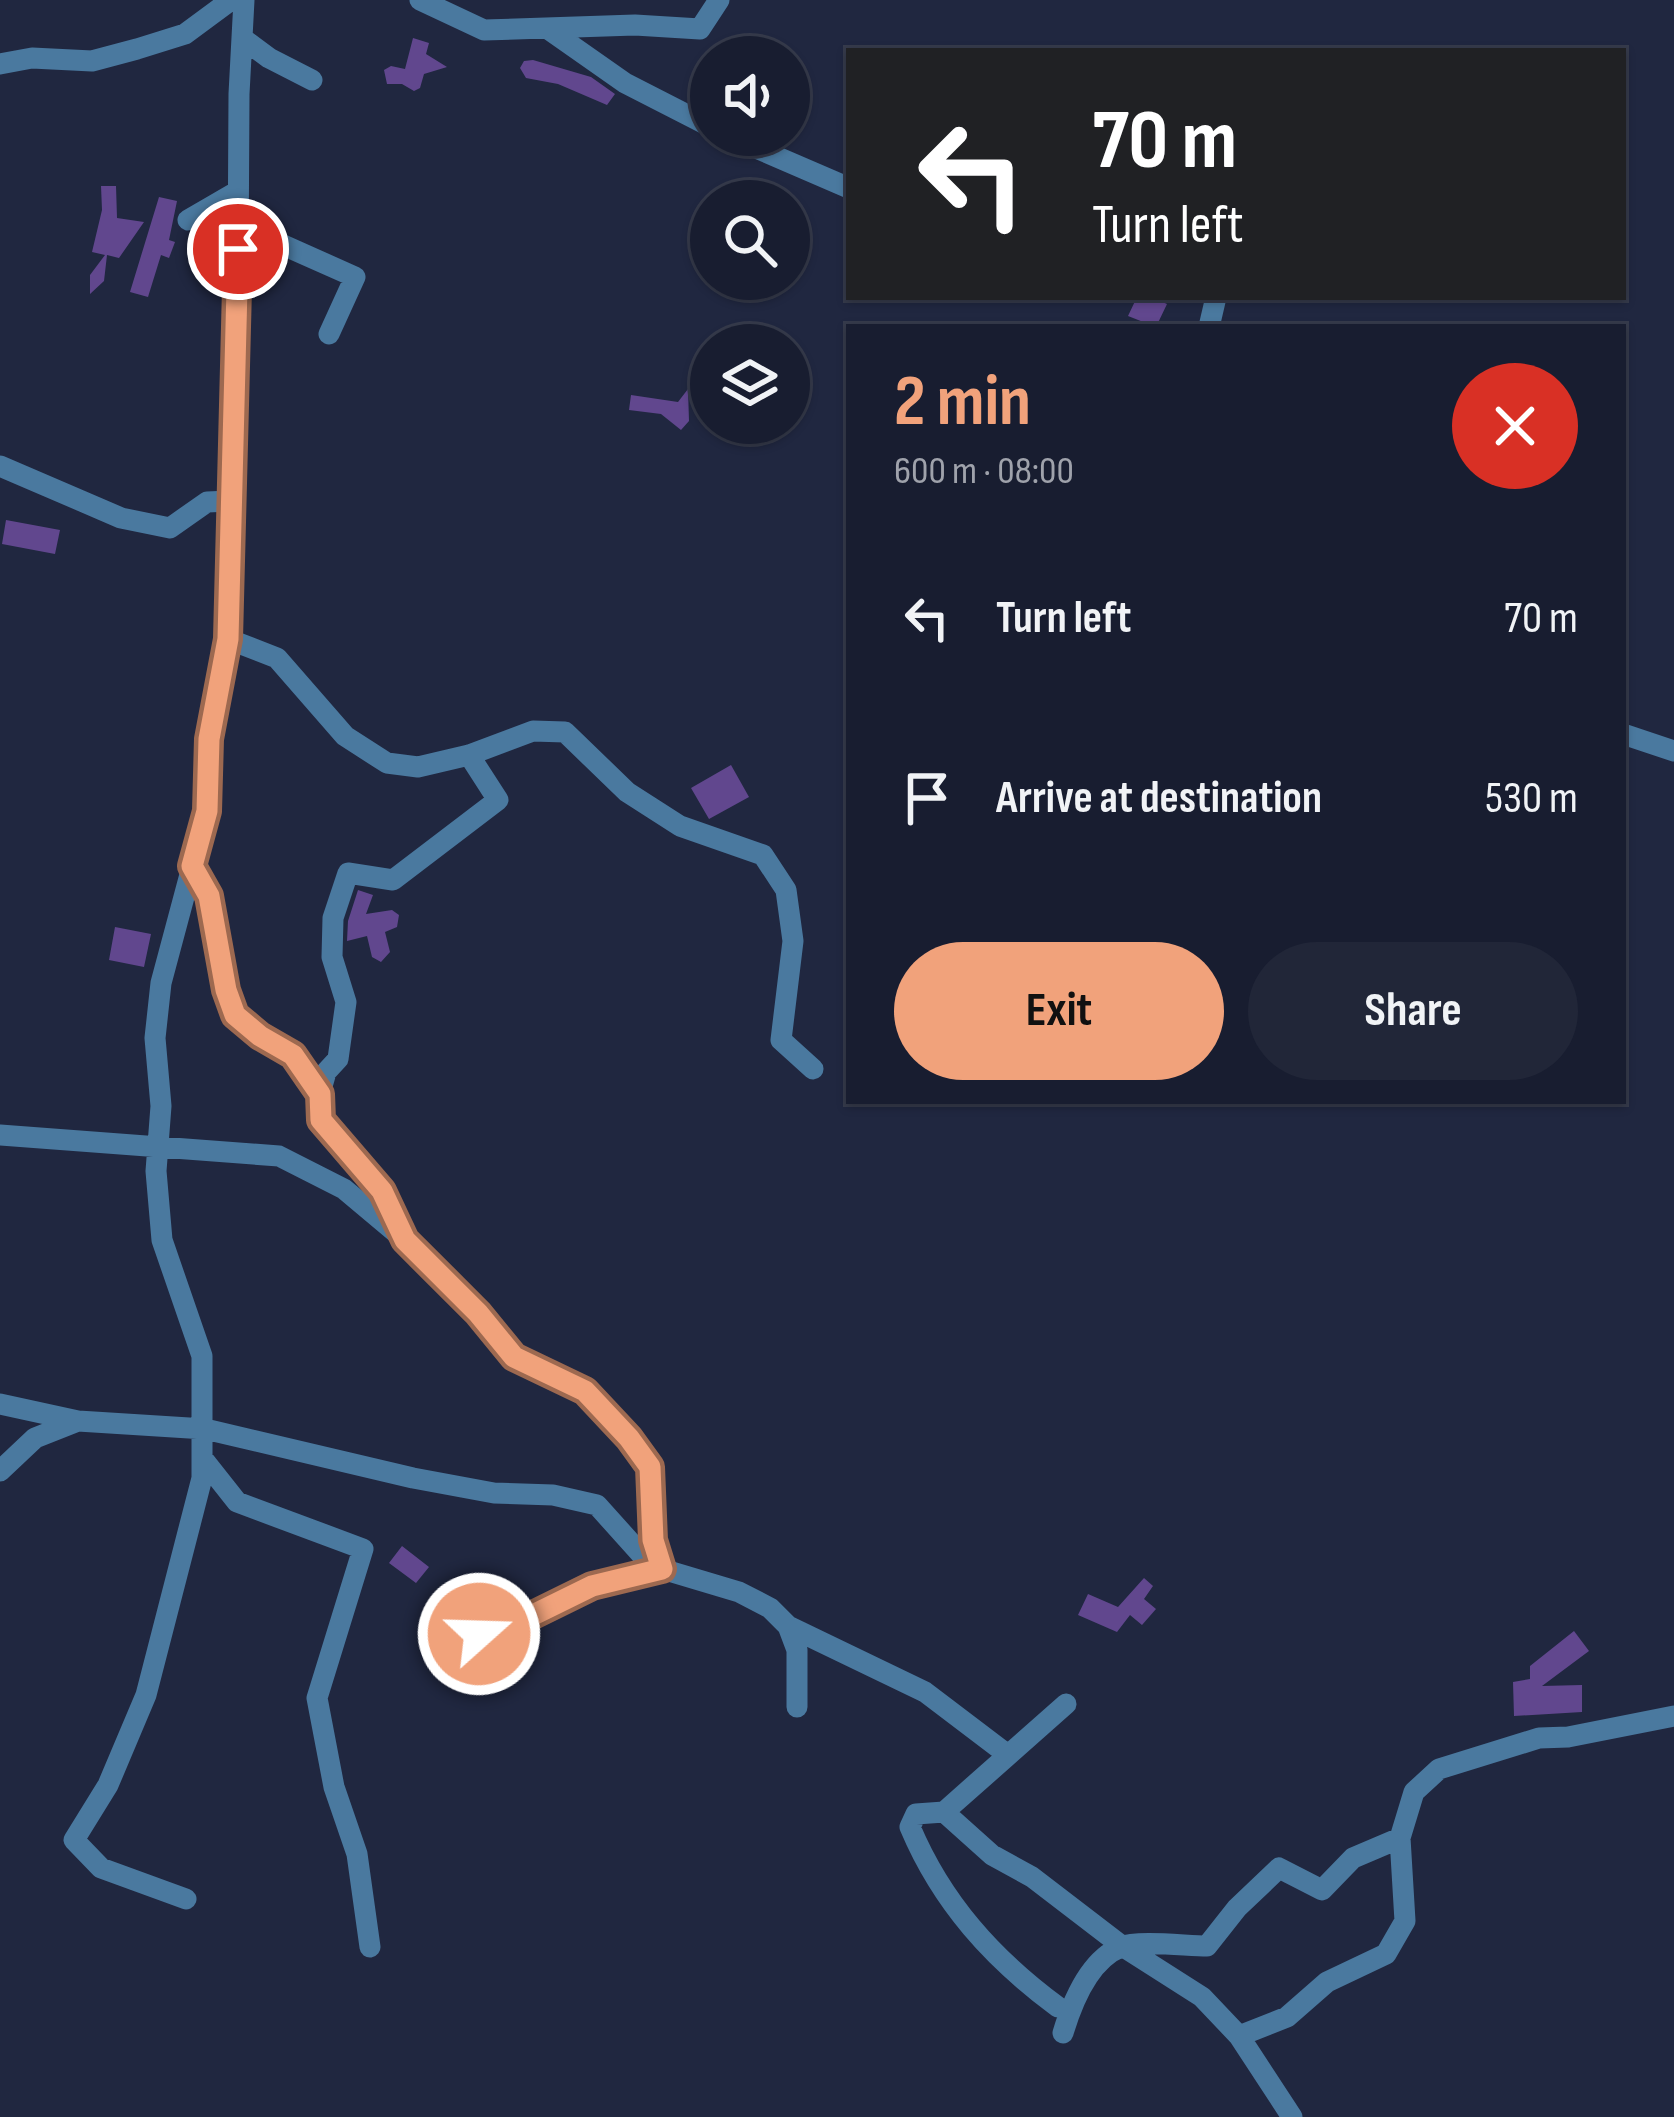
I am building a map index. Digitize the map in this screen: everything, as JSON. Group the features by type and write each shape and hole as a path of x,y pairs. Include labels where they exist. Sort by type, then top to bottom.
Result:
{"street":[{"path":"0,64 32,58 92,61 136,49 185,34 231,0"},
{"path":"186,1899 101,1868 74,1840 108,1785 146,1695 202,1478 202,1356 162,1240 156,1171 161,1106 155,1038 161,983 207,811 209,739 228,639 244,0"},
{"path":"420,0 484,30 635,25 700,29 719,0"},
{"path":"548,28 625,83 690,117"},
{"path":"242,38 268,58 312,80"},
{"path":"775,156 846,187"},
{"path":"188,220 238,191"},
{"path":"238,225 355,278 329,334"},
{"path":"0,466 121,518 170,528 207,502 230,501"},
{"path":"228,639 278,658 345,736 387,763 418,767 469,755 533,731 566,732 627,792 680,826 763,855 786,890 793,941 781,1040 813,1070"},
{"path":"1626,735 1674,752"},
{"path":"405,1240 382,1191 321,1120 320,1094 326,1072 338,1059 346,1003 332,957 333,918 348,873 393,880 498,800 469,755"},
{"path":"192,866 209,896 235,1015 293,1055 320,1094"},
{"path":"0,1135 280,1156 344,1189 405,1240 478,1313 514,1357 585,1391 629,1438 650,1467 653,1540 662,1569"},
{"path":"0,1403 78,1421 205,1429 413,1478 598,1505 641,1554 662,1569 739,1592 770,1609 788,1626 926,1692 1008,1756"},
{"path":"0,1471 35,1438 78,1421"},
{"path":"203,1459 237,1502 363,1549 317,1698 334,1787 357,1854 370,1947"},
{"path":"479,1634 531,1616 592,1586 662,1569"},
{"path":"788,1626 796,1650 797,1707"},
{"path":"1058,2007 983,1944 925,1862 910,1827 916,1814 944,1812 1066,1704"},
{"path":"1239,2036 1287,2017 1327,1982 1386,1954 1405,1921 1400,1838 1414,1792 1439,1769 1539,1738 1568,1738 1674,1716"},
{"path":"944,1812 992,1855 1032,1876 1122,1946 1202,1997 1239,2036 1292,2117"},
{"path":"1063,2033 1083,1985 1122,1946 1208,1946 1237,1908 1279,1868 1322,1890 1353,1858 1400,1838"}],"building":[{"path":"413,38 429,43 426,54 447,67 424,74 420,88 414,91 402,84 387,84 384,70 391,66 405,69"},
{"path":"524,61 591,77 615,94 607,105 558,84 526,78 520,68"},
{"path":"101,186 116,186 117,218 144,222 119,258 107,255 104,281 90,294 90,275 105,255 92,252 102,210"},
{"path":"159,197 177,201 169,240 175,242 169,258 161,255 148,297 130,292"},
{"path":"1136,300 1167,304 1157,324 1128,316"},
{"path":"688,389 689,421 681,430 661,414 629,410 631,395 678,402"},
{"path":"6,520 60,530 55,554 2,544"},
{"path":"731,765 749,797 709,819 691,788"},
{"path":"358,890 373,895 366,914 392,910 399,915 397,927 385,932 390,952 381,962 372,957 367,936 347,941"},
{"path":"115,927 151,934 144,967 109,960"},
{"path":"402,1546 429,1567 416,1583 389,1563"},
{"path":"1144,1578 1153,1586 1144,1599 1156,1609 1142,1625 1130,1615 1117,1632 1078,1615 1088,1594 1118,1607"},
{"path":"1574,1631 1589,1651 1542,1686 1582,1685 1582,1712 1514,1716 1513,1682 1530,1679 1530,1666"}],"route":[{"path":"238,249 228,639 209,739 207,811 192,866 209,896 226,990 235,1015 293,1055 320,1094 321,1120 382,1191 405,1240 478,1313 514,1357 585,1391 650,1467 653,1540 662,1569 592,1586 531,1616 479,1634"}]}
